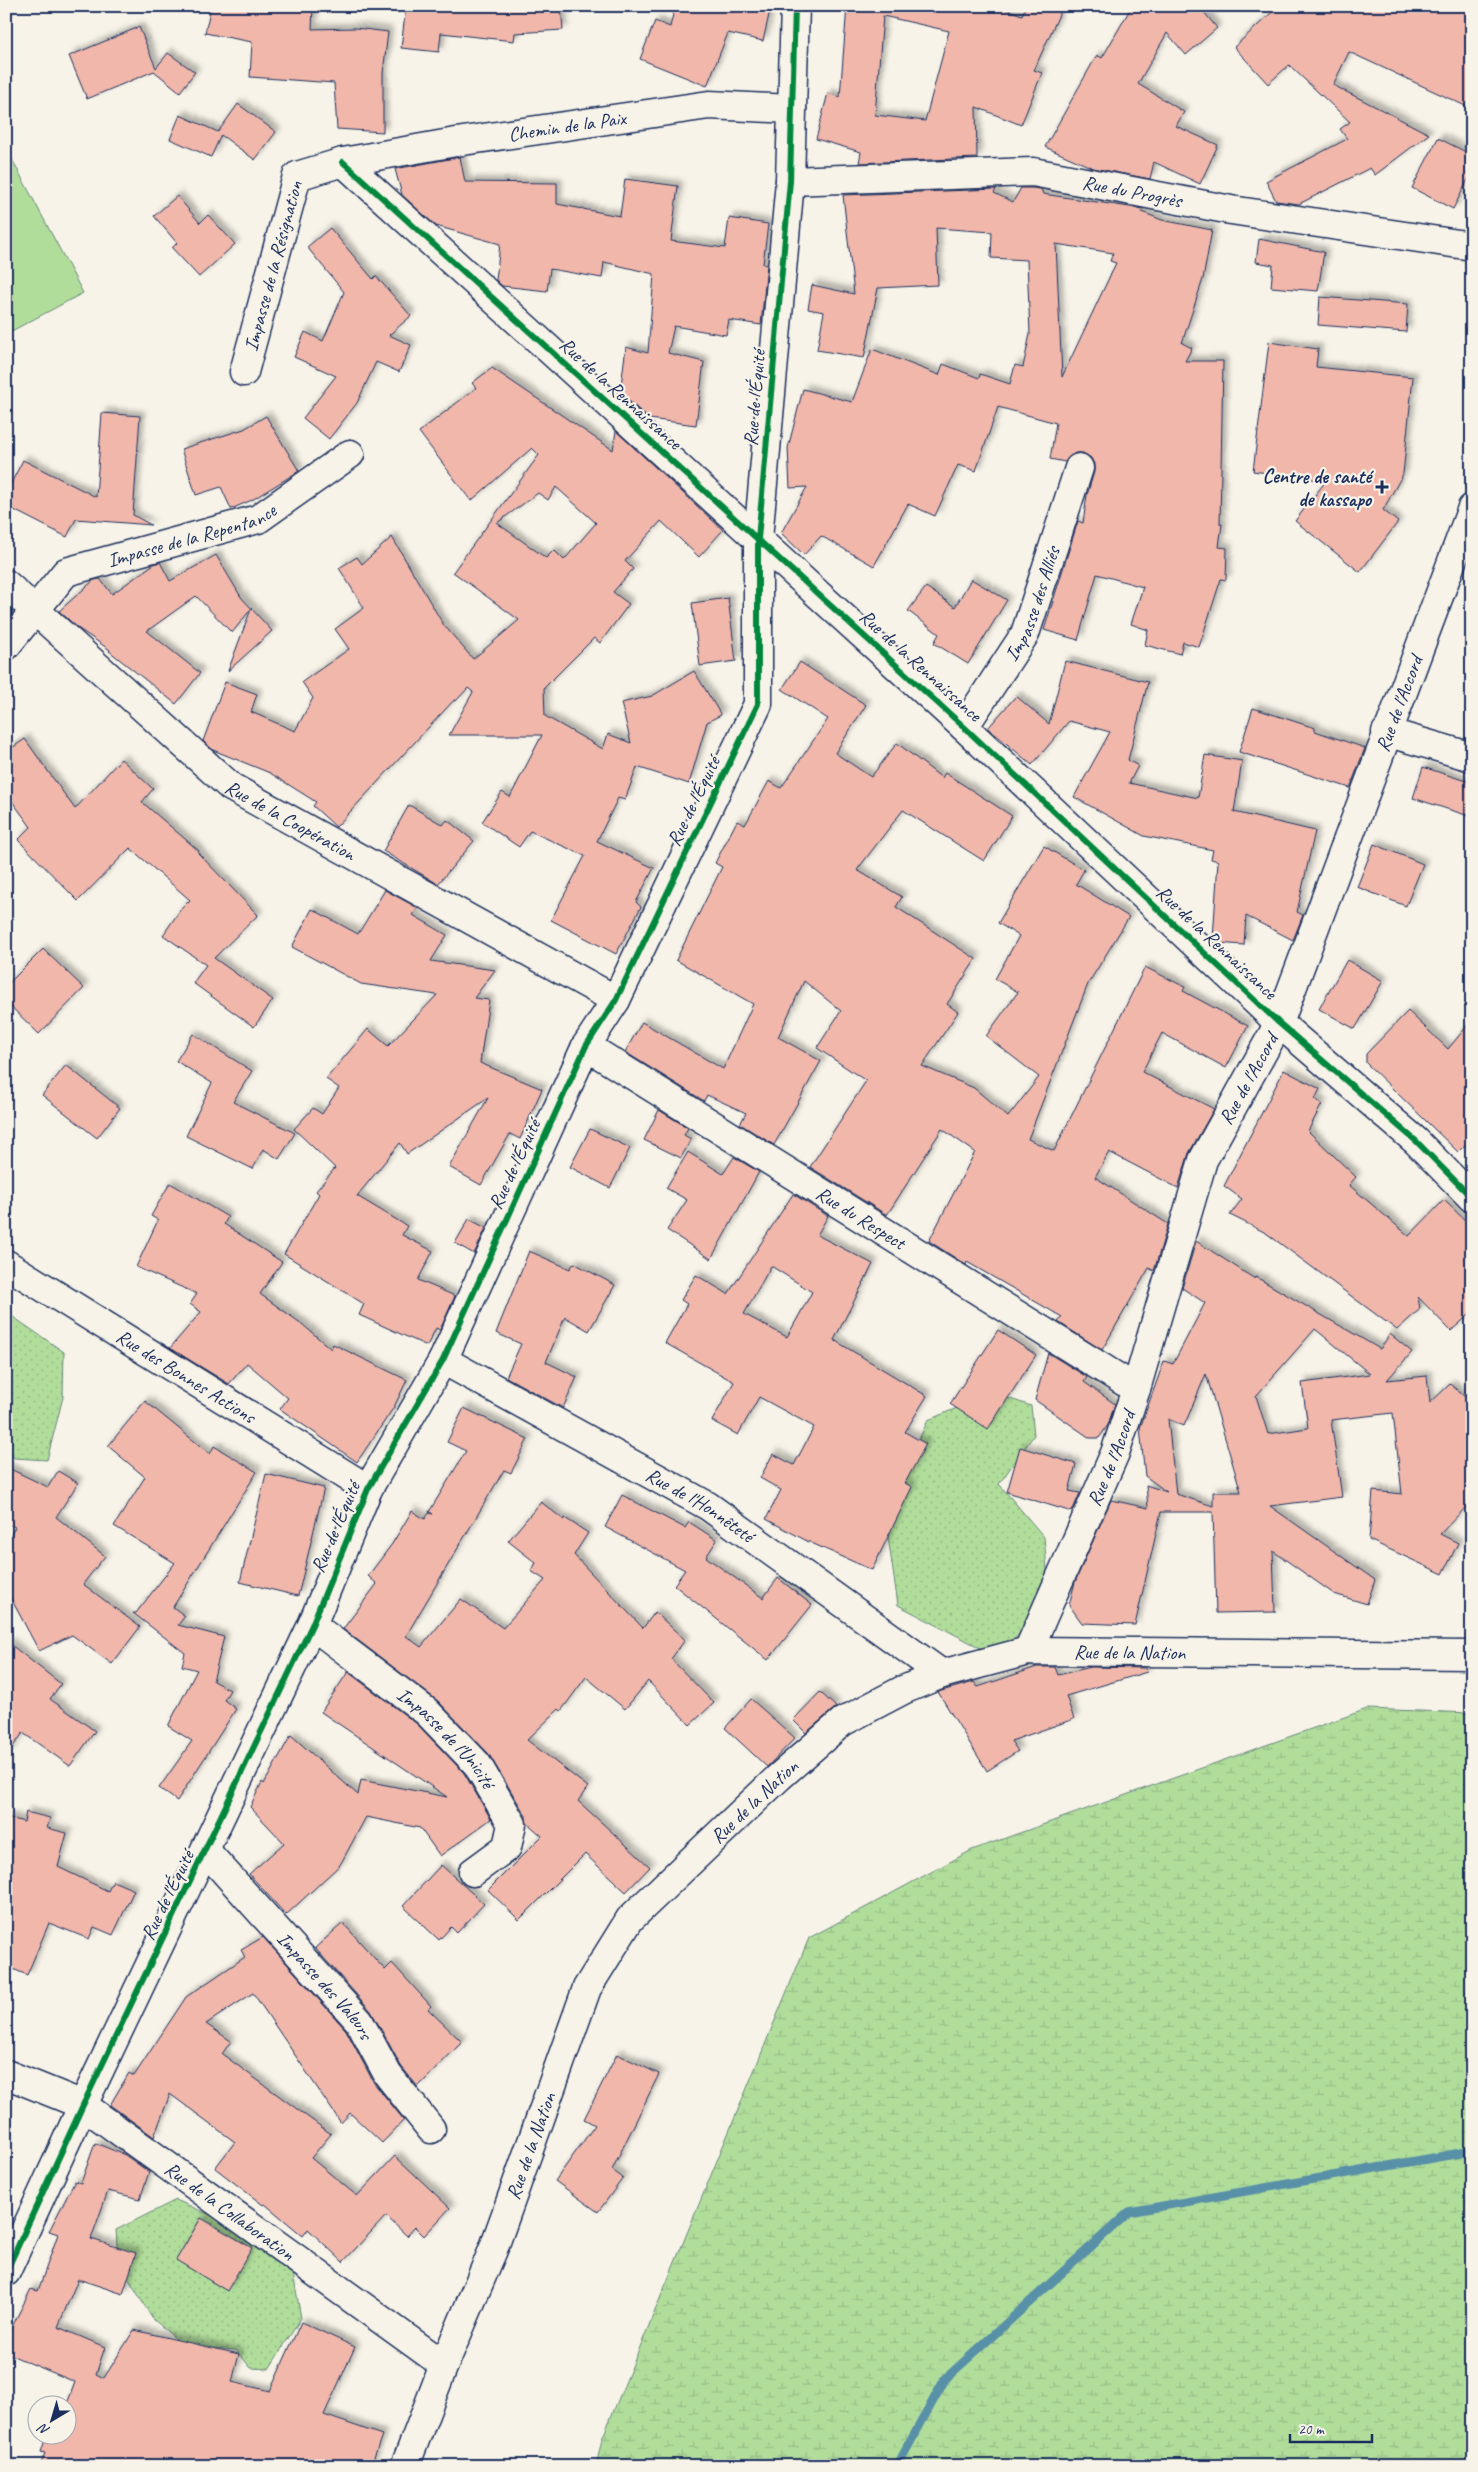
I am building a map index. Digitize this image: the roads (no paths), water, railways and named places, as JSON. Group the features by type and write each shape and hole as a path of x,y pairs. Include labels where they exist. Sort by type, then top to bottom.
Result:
{"street":[{"name":"Rue de l'Équité","path":"6,2272 83,2105 206,1851 312,1625 368,1489 442,1360 586,1046 616,1000 758,704 758,539 790,181 795,6"},
{"name":"Chemin de la Paix","path":"343,162 493,136 709,105 792,109"},
{"name":"Impasse de la Résignation","path":"244,372 297,176 343,162"},
{"name":"Rue de la Rennaissance","path":"343,162 964,727 1279,1023 1416,1141 1472,1198"},
{"name":"Rue du Progrès","path":"790,181 1033,172 1231,210 1472,246"},
{"name":"Impasse de la Repentance","path":"6,646 66,572 258,519 350,454"},
{"name":"Impasse des Alliés","path":"964,727 1025,634 1079,468"},
{"name":"Rue de l'Accord","path":"1028,1651 1115,1453 1136,1389 1202,1160 1279,1023 1386,732 1472,508"},
{"name":"Rue de la Coopération","path":"6,584 231,787 616,1000"},
{"path":"1386,732 1472,757"},
{"name":"Rue du Respect","path":"586,1046 1136,1389"},
{"name":"Rue des Bonnes Actions","path":"6,1264 368,1489"},
{"name":"Rue de l'Honnêteté","path":"442,1360 708,1506 942,1674"},
{"name":"Impasse de l'Unicité","path":"312,1625 427,1712 477,1764 512,1824 507,1847 473,1872"},
{"name":"Rue de la Nation","path":"405,2466 444,2365 493,2250 587,1988 630,1919 779,1777 842,1722 903,1690 942,1674 1028,1651 1472,1655"},
{"name":"Impasse des Valeurs","path":"206,1851 360,2021 388,2074 431,2129"},
{"name":"Rue de la Collaboration","path":"6,2074 83,2105 444,2365"}],"waterway":[{"path":"897,2466 945,2379 1129,2212 1472,2151"}],"place":[{"name":"Centre de santé de kassapo","path":"1382,487"}]}
